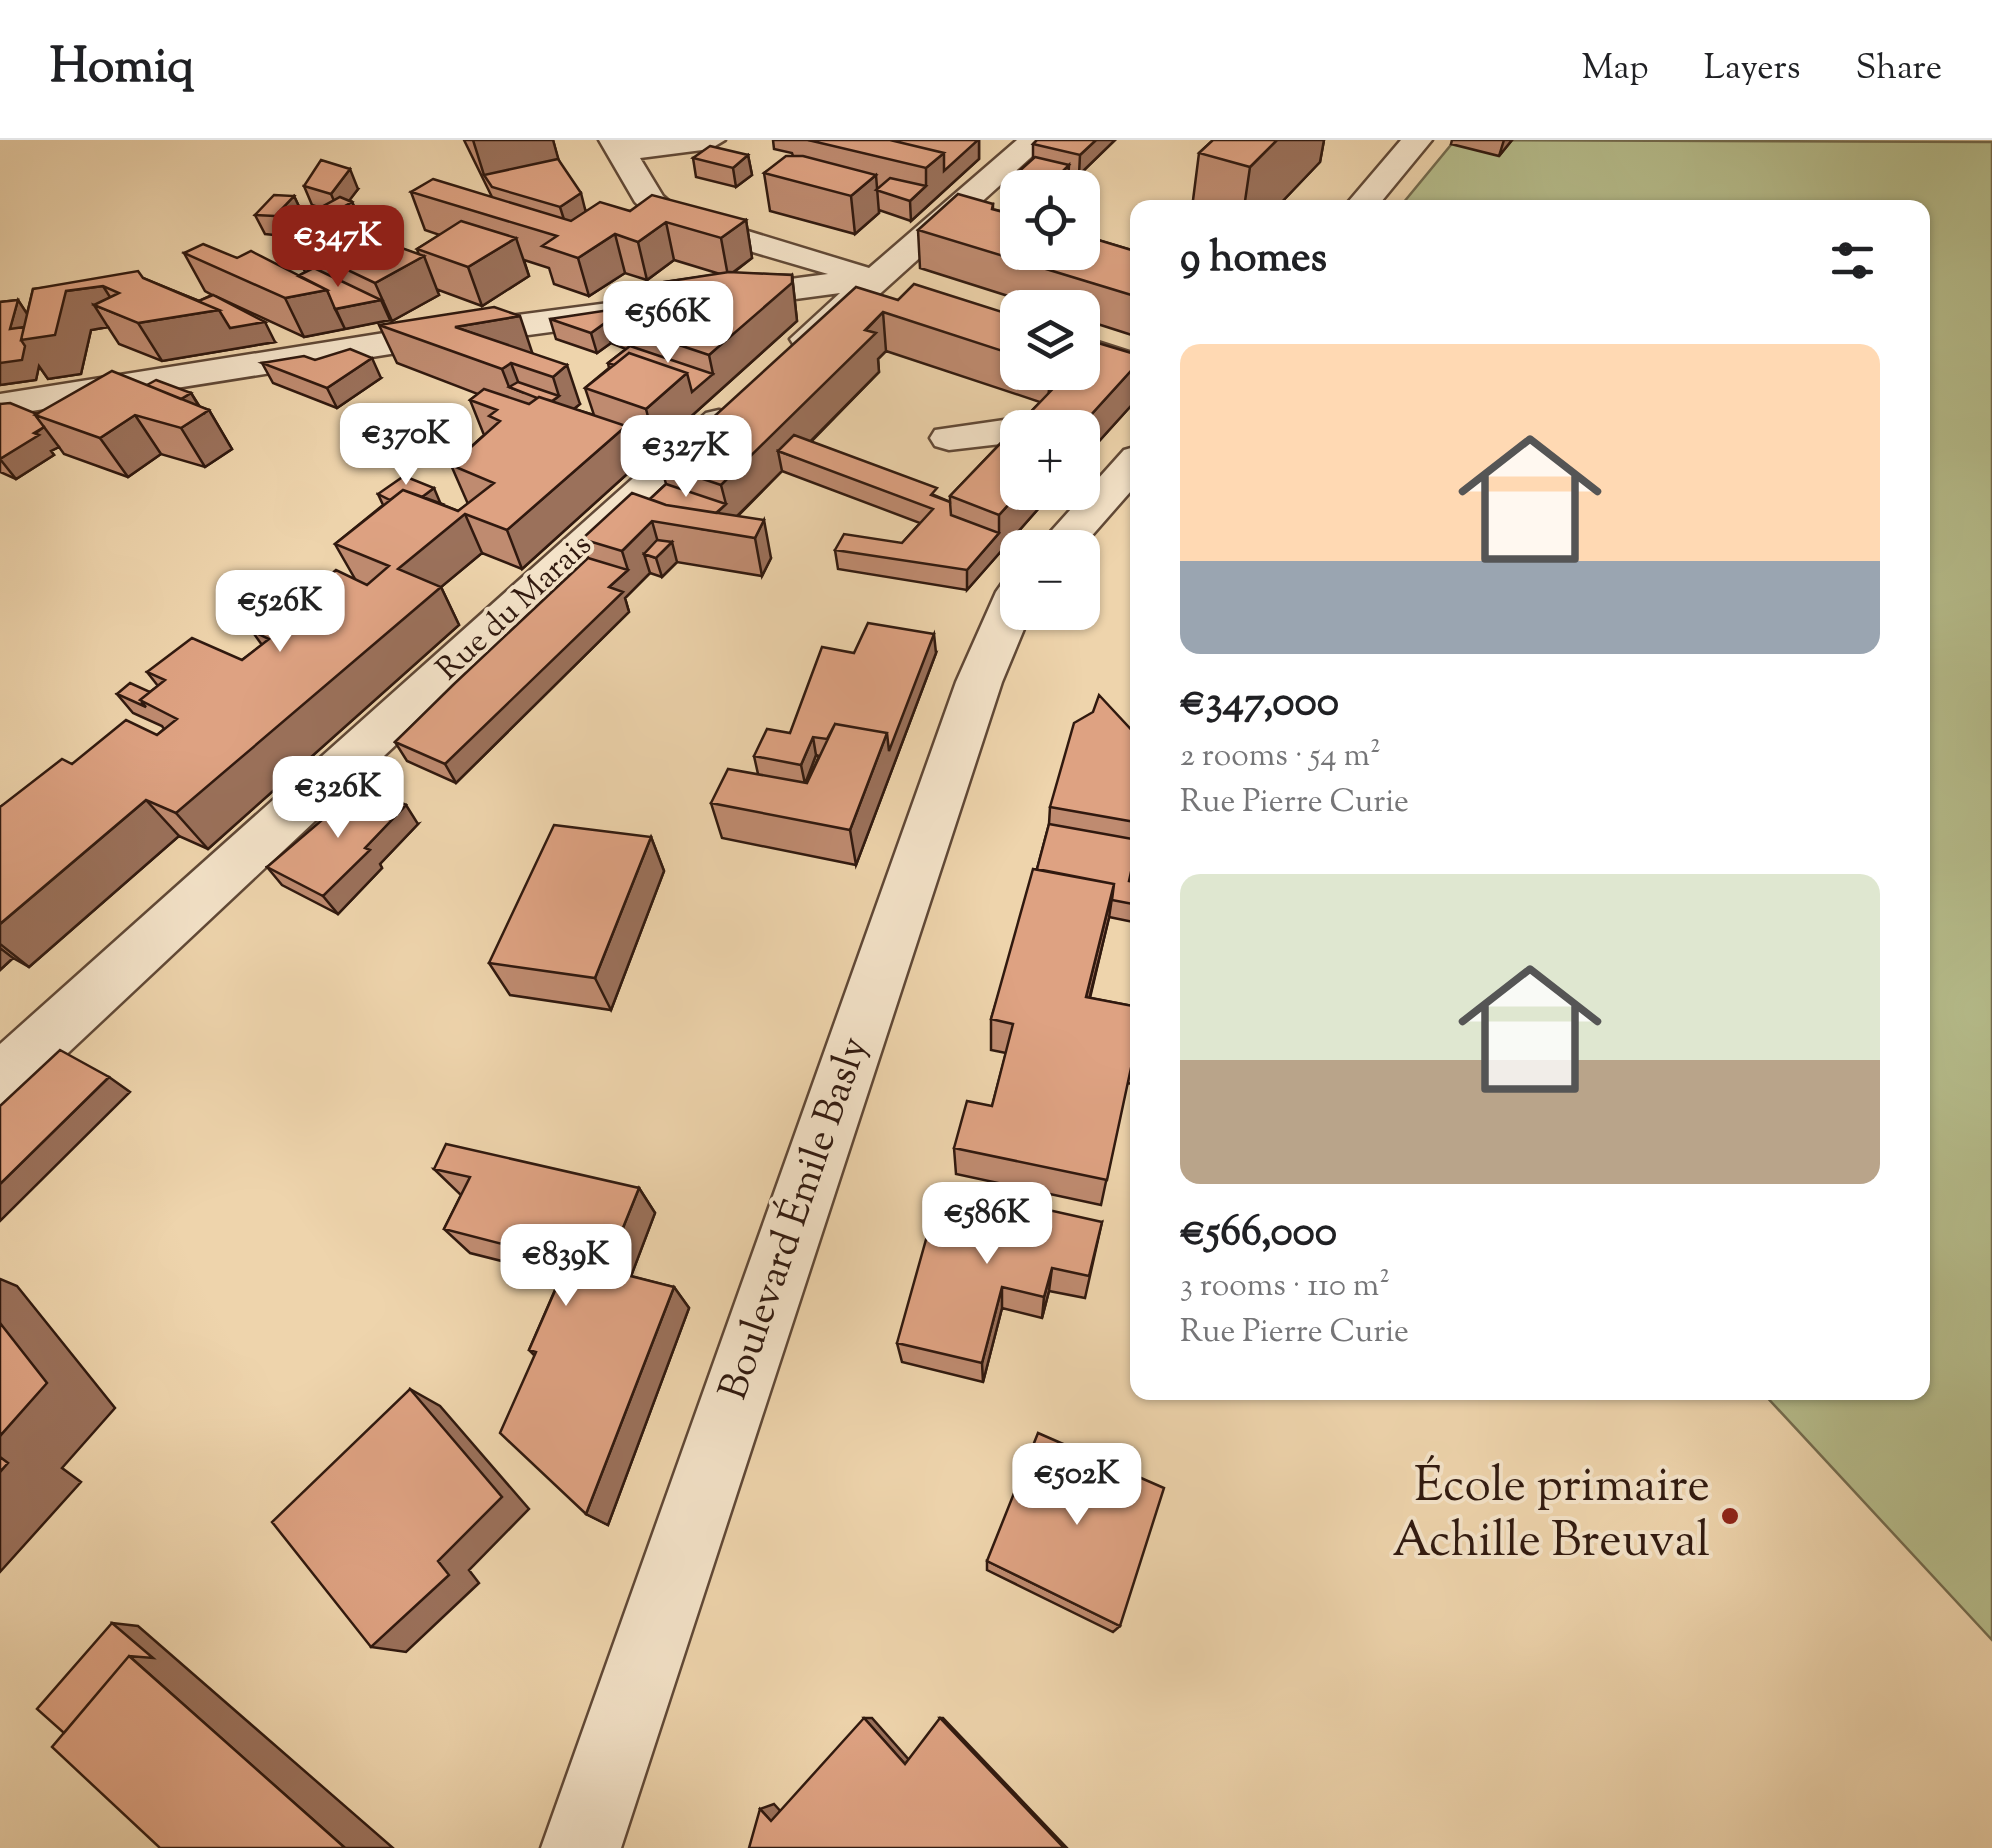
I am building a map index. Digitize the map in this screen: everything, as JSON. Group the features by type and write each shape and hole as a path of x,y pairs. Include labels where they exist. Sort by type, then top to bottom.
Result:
{"street":[{"path":"710,140 618,146 651,202 668,217 893,284"},
{"name":"Rue du Marais","path":"0,1080 762,382 893,284 1034,140"},
{"path":"1365,200 1417,140"},
{"path":"0,405 422,339 893,284"},
{"path":"949,438 1000,432"},
{"path":"1073,530 1130,467"},
{"name":"Boulevard Émile Basly","path":"581,1848 1000,630"}],"green space":[{"path":"1455,140 1992,142 1992,1640 1769,1400 1930,1400 1930,200 1406,200"}],"building":[{"path":"808,140 890,140 944,153 926,168"},
{"path":"890,140 978,140 944,171 944,153"},
{"path":"1037,140 1096,140 1080,155 1033,144"},
{"path":"1213,140 1277,140 1250,167 1199,153"},
{"path":"710,146 748,155 733,168 693,158"},
{"path":"786,156 803,156 876,175 851,196 764,173"},
{"path":"1035,157 1069,165 1064,170 1020,170"},
{"path":"558,159 581,193 560,207 492,187 484,175"},
{"path":"321,160 350,169 331,194 304,186"},
{"path":"890,178 926,186 910,201 876,190"},
{"path":"433,179 571,221 600,202 630,211 652,195 746,220 721,238 666,222 638,242 615,234 578,258 542,246 557,236 411,192"},
{"path":"958,194 993,204 992,209 1000,211 1000,255 918,230"},
{"path":"274,195 294,196 275,216 255,215"},
{"path":"340,197 352,202 307,227 294,222"},
{"path":"461,221 516,238 468,267 417,249"},
{"path":"329,222 424,256 375,283 291,243"},
{"path":"1100,240 1130,250 1130,295 1049,270 1100,270"},
{"path":"203,244 237,258 251,251 327,290 285,298 184,253"},
{"path":"314,268 381,300 335,309 327,290 298,276"},
{"path":"138,271 143,278 219,310 138,323 94,305 119,293 103,286 66,291 55,335 21,340 33,289"},
{"path":"729,272 792,275 792,283 709,355 649,335 697,295 664,282"},
{"path":"914,284 1000,311 1000,350 883,312 865,330 876,333 721,485 661,465 856,287 898,300"},
{"path":"174,291 199,301 213,295 265,322 230,328 219,310"},
{"path":"18,300 10,329 24,327 22,360 0,363 0,302"},
{"path":"494,307 520,316 455,327 567,365 553,377 511,363 502,369 379,325"},
{"path":"616,309 662,324 649,335 651,339 605,323 591,333 550,319"},
{"path":"1100,344 1130,353 1130,372 1095,410 1033,410 1052,390 1100,390"},
{"path":"630,346 713,374 692,392 687,373 629,353 614,365 608,363"},
{"path":"350,349 372,358 327,388 262,363 304,356 315,360"},
{"path":"629,353 687,373 646,409 585,388"},
{"path":"112,371 209,410 181,428 135,415 100,438 35,415"},
{"path":"156,380 191,393 181,399 147,385"},
{"path":"518,382 559,396 552,401 509,387"},
{"path":"484,389 529,404 539,397 626,426 507,530 465,514 398,569 441,587 176,813 146,800 0,924 0,807 62,759 72,764 126,720 157,735 177,719 140,700 165,680 147,672 192,638 242,660 269,639 252,631 288,603 319,617 338,601 312,590 336,570 367,585 389,566 335,544 403,490 458,511 494,483 451,465 500,421 489,416 497,410 470,400"},
{"path":"10,403 37,414 44,427 34,433 39,435 0,459 0,404"},
{"path":"794,435 937,488 931,495 950,502 951,515 999,533 967,570 835,550 844,534 902,543 933,509 778,451"},
{"path":"1000,444 1000,510 1004,510 999,515 950,496"},
{"path":"404,476 434,488 422,497 403,490 390,500 378,494"},
{"path":"666,484 726,504 716,513 650,499"},
{"path":"632,493 666,505 764,520 755,538 652,521 622,551 582,539"},
{"path":"657,540 672,542 656,558 644,554"},
{"path":"588,558 628,570 609,587 623,592 445,764 395,742 454,684"},
{"path":"868,623 934,634 889,751 887,733 835,724 827,739 813,737 801,765 754,756 767,729 790,733 822,647 854,653"},
{"path":"130,683 150,692 140,700 146,707 117,694"},
{"path":"1099,695 1130,728 1130,821 1050,807 1074,723 1093,712"},
{"path":"835,724 887,733 850,830 711,803 728,769 807,783"},
{"path":"363,785 406,805 365,848 370,850 323,896 267,867"},
{"path":"1049,824 1130,839 1130,903 1112,900 1114,884 1037,869"},
{"path":"554,825 651,837 595,978 489,963"},
{"path":"1033,869 1114,884 1086,997 1130,1005 1130,1073 1107,1180 954,1148 967,1101 992,1106 1013,1024 991,1019"},
{"path":"60,1050 109,1077 0,1184 0,1106"},
{"path":"446,1144 639,1188 606,1270 674,1287 586,1514 500,1433 536,1352 529,1350 568,1261 444,1229 470,1177 434,1169"},
{"path":"941,1186 1102,1222 1089,1276 1052,1268 1044,1297 1002,1287 982,1363 897,1343"},
{"path":"0,1323 47,1383 0,1436"},
{"path":"410,1389 502,1497 438,1561 449,1575 371,1647 272,1522"},
{"path":"1038,1433 1164,1488 1120,1626 987,1561"},
{"path":"112,1623 153,1658 129,1656 64,1733 37,1709"},
{"path":"129,1656 345,1848 160,1848 52,1747"},
{"path":"864,1718 905,1764 940,1718 1064,1848 749,1848 760,1809 771,1821"}],"place":[{"name":"École primaire Achille Breuval","path":"1730,1516"}]}
